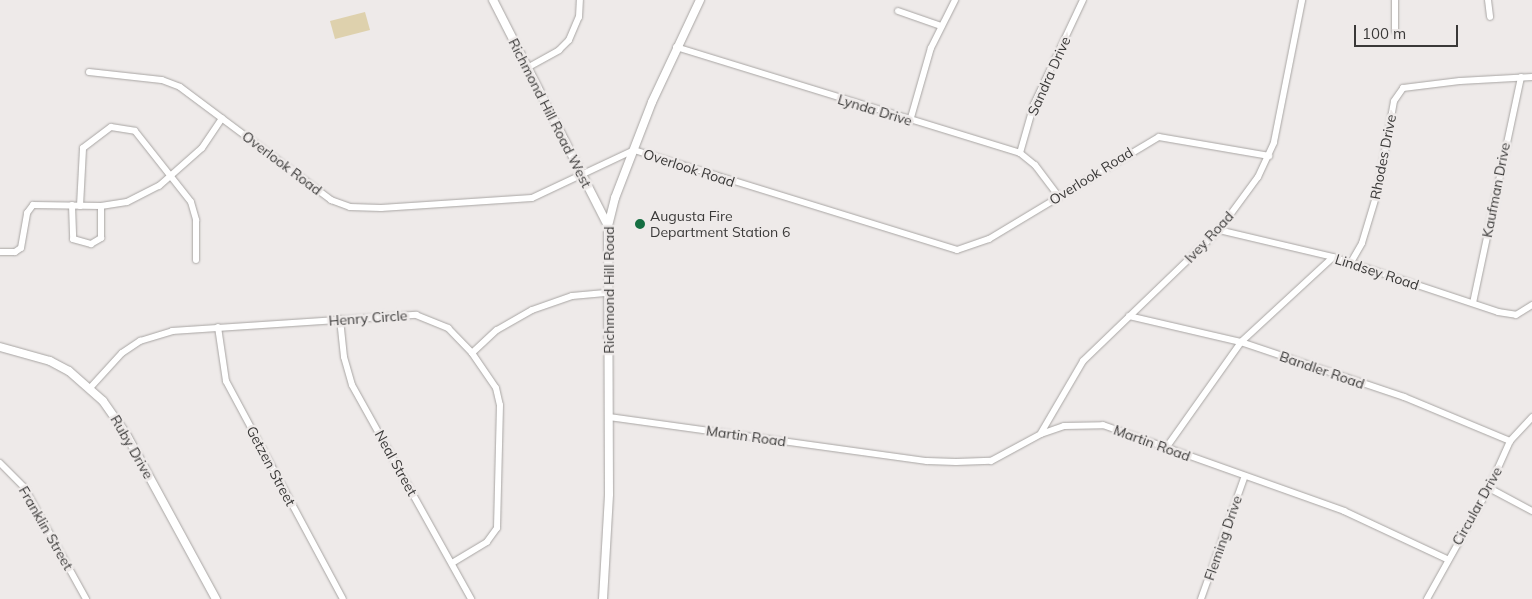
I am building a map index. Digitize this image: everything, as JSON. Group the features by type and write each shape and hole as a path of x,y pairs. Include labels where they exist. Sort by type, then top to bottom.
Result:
{"street":[{"name":"Richmond Hill Road West","path":"493,0 608,226"},
{"path":"527,68 569,40 579,17 580,0"},
{"name":"Richmond Hill Road","path":"603,599 609,417 608,226 634,150 676,47 700,0"},
{"path":"910,121 931,48 955,0"},
{"name":"Sandra Drive","path":"1020,153 1034,104 1083,0"},
{"name":"Ivey Road","path":"1041,434 1083,361 1219,230 1258,177 1269,156 1302,0"},
{"path":"1394,0 1395,31"},
{"path":"1488,0 1490,17"},
{"path":"898,11 941,26"},
{"name":"Lynda Drive","path":"676,47 910,121 1020,153 1035,165 1058,196"},
{"name":"Overlook Road","path":"89,72 162,80 180,87 331,200 350,207 382,208 532,198 634,150 957,250 989,239 1159,137 1269,156"},
{"name":"Kaufman Drive","path":"1473,303 1520,77"},
{"name":"Rhodes Drive","path":"1350,264 1362,243 1378,190 1394,101 1403,88 1414,85 1532,77"},
{"path":"0,252 15,252 22,248 30,207 101,206 127,202 172,176 202,148 222,118"},
{"path":"80,206 83,148 111,127 135,131 184,190 196,220 196,260"},
{"path":"72,206 74,239 91,244 102,238 101,206"},
{"name":"Lindsey Road","path":"1219,230 1333,257 1473,303 1516,314 1532,304"},
{"path":"1166,448 1240,342 1333,257"},
{"path":"472,353 497,330 532,310 572,296 608,293"},
{"name":"Henry Circle","path":"90,388 122,353 140,341 164,332 416,315 448,328 472,353 496,388 500,405 497,528 486,542 452,563"},
{"name":"Bandler Road","path":"1129,316 1240,342 1404,398 1510,442"},
{"name":"Neal Street","path":"340,319 344,357 352,385 472,599"},
{"name":"Getzen Street","path":"218,328 226,381 343,599"},
{"name":"Ruby Drive","path":"0,346 50,361 90,388 118,421 216,599"},
{"name":"Martin Road","path":"609,417 927,461 991,461 1041,434 1064,426 1089,424 1114,428 1244,478 1344,511 1447,559"},
{"name":"Circular Drive","path":"1428,599 1447,559 1489,488 1510,442 1532,417"},
{"name":"Franklin Street","path":"0,462 24,486 86,599"},
{"name":"Fleming Drive","path":"1201,599 1244,478"},
{"path":"1489,488 1532,511"}],"shaded area":[{"path":"365,12 370,30 335,39 330,21"}],"place":[{"name":"Augusta Fire Department Station 6","path":"640,224"}]}
